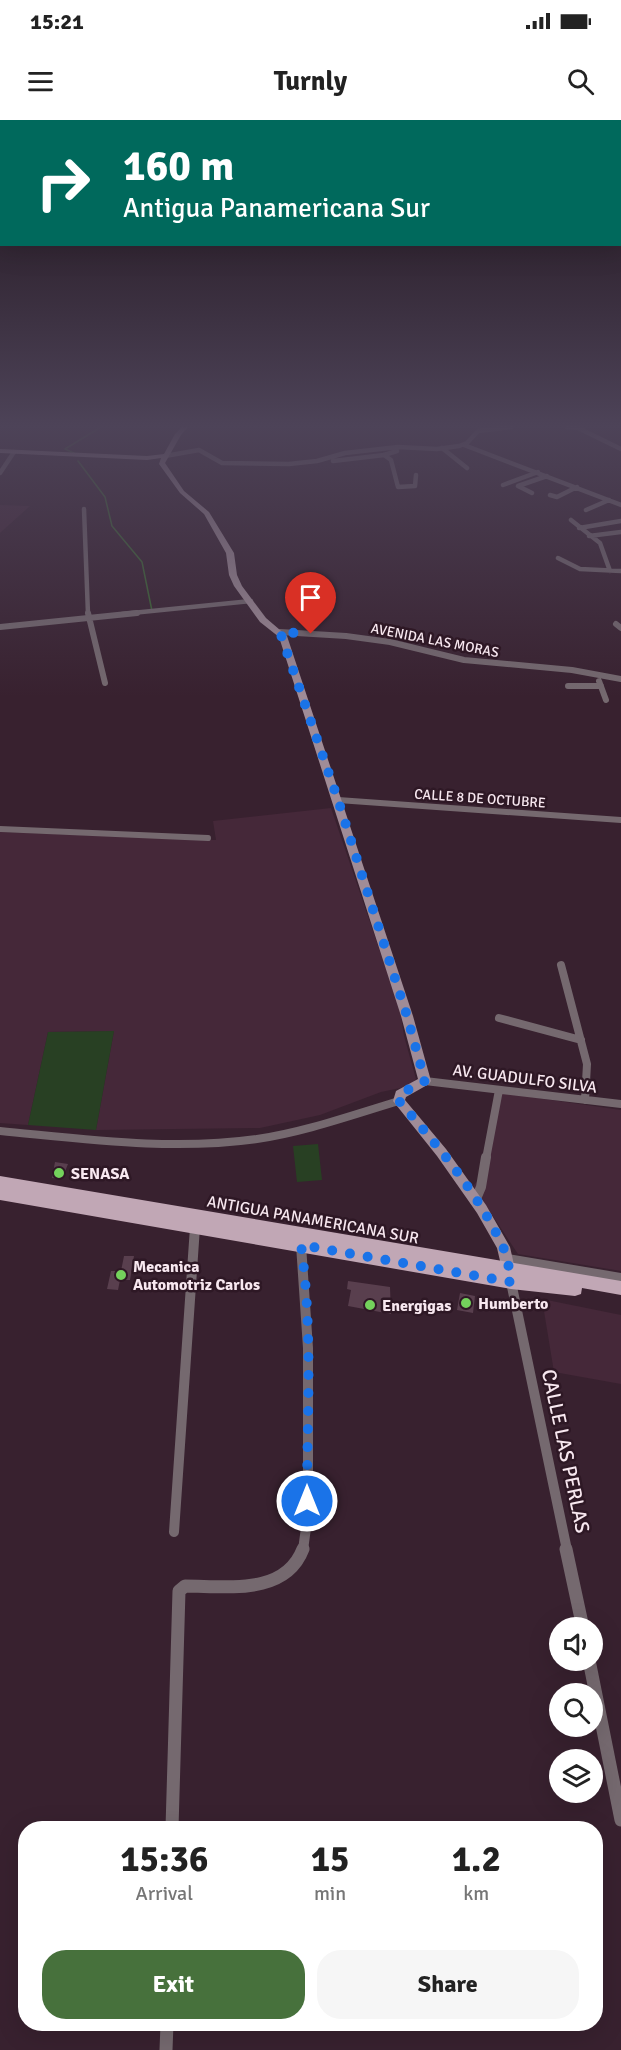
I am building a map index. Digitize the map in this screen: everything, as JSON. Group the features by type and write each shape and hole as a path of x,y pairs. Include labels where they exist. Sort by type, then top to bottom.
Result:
{"main road":[{"name":"ANTIGUA PANAMERICANA SUR","path":"0,1182 621,1288"},
{"name":"ANTIGUA PANAMERICANA SUR","path":"0,1194 301,1245 509,1270 621,1297"}],"street":[{"path":"84,517 88,618 105,683"},
{"path":"210,517 230,553 233,575 238,586 263,620 280,632 338,800 407,1016 425,1081 400,1094 399,1101 430,1136 476,1201 503,1247 509,1270 621,1278"},
{"path":"571,520 600,543 610,571"},
{"path":"579,528 621,521"},
{"path":"589,536 621,532"},
{"path":"558,558 576,567 592,571 621,571"},
{"path":"0,627 250,601"},
{"name":"AVENIDA LAS MORAS","path":"280,632 346,636 390,642 464,660 621,679"},
{"path":"594,674 606,700"},
{"path":"568,686 621,684"},
{"name":"CALLE 8 DE OCTUBRE","path":"338,800 621,820"},
{"path":"0,829 208,838"},
{"path":"561,965 587,1064 585,1100"},
{"path":"499,1018 581,1040"},
{"name":"AV. GUADULFO SILVA","path":"425,1081 621,1104"},
{"path":"476,1201 481,1187 499,1090"},
{"path":"0,1131 165,1145 255,1139 288,1133 399,1101"},
{"path":"174,1532 195,1227"},
{"path":"172,1821 178,1591 185,1586 245,1585 279,1579 292,1567 302,1551 307,1519 309,1339 307,1288 301,1245"},
{"name":"CALLE LAS PERLAS","path":"509,1270 581,1617"},
{"path":"592,1671 621,1820"},
{"path":"166,2050 167,2031"}],"shaded area":[{"path":"0,517 18,517 0,533"},
{"path":"331,808 400,1010 404,1036 416,1079 410,1086 381,1092 320,1115 260,1128 96,1130 114,1031 48,1032 28,1125 0,1123 0,832 216,840 213,821"},
{"path":"495,1092 621,1110 621,1271 518,1254 473,1186 481,1177"},
{"path":"542,1299 621,1315 621,1384 554,1372"}],"green space":[{"path":"114,1031 96,1130 28,1125 48,1032"},
{"path":"318,1144 322,1180 297,1182 293,1146"}],"building":[{"name":"SENASA","path":"55,1162 68,1164 62,1179 52,1178"},
{"name":"Mecanica Automotriz Carlos","path":"124,1256 134,1256 130,1280 120,1280 118,1290 107,1289 111,1271 121,1271"},
{"path":"348,1281 390,1287 391,1314 348,1306 351,1290 347,1289"},
{"name":"Humberto","path":"460,1293 475,1296 473,1313 457,1310"}],"waterway":[{"path":"110,517 112,526 142,562 152,611"}],"place":[{"name":"SENASA","path":"59,1173"},
{"name":"Mecanica Automotriz Carlos","path":"121,1275"},
{"name":"Humberto","path":"466,1303"},
{"name":"Energigas","path":"370,1305"}],"route":[{"path":"307,1501 309,1339 307,1288 301,1245 511,1282 503,1247 479,1206 430,1136 399,1101 400,1094 425,1081 407,1016 338,800 280,632 311,634"}]}
